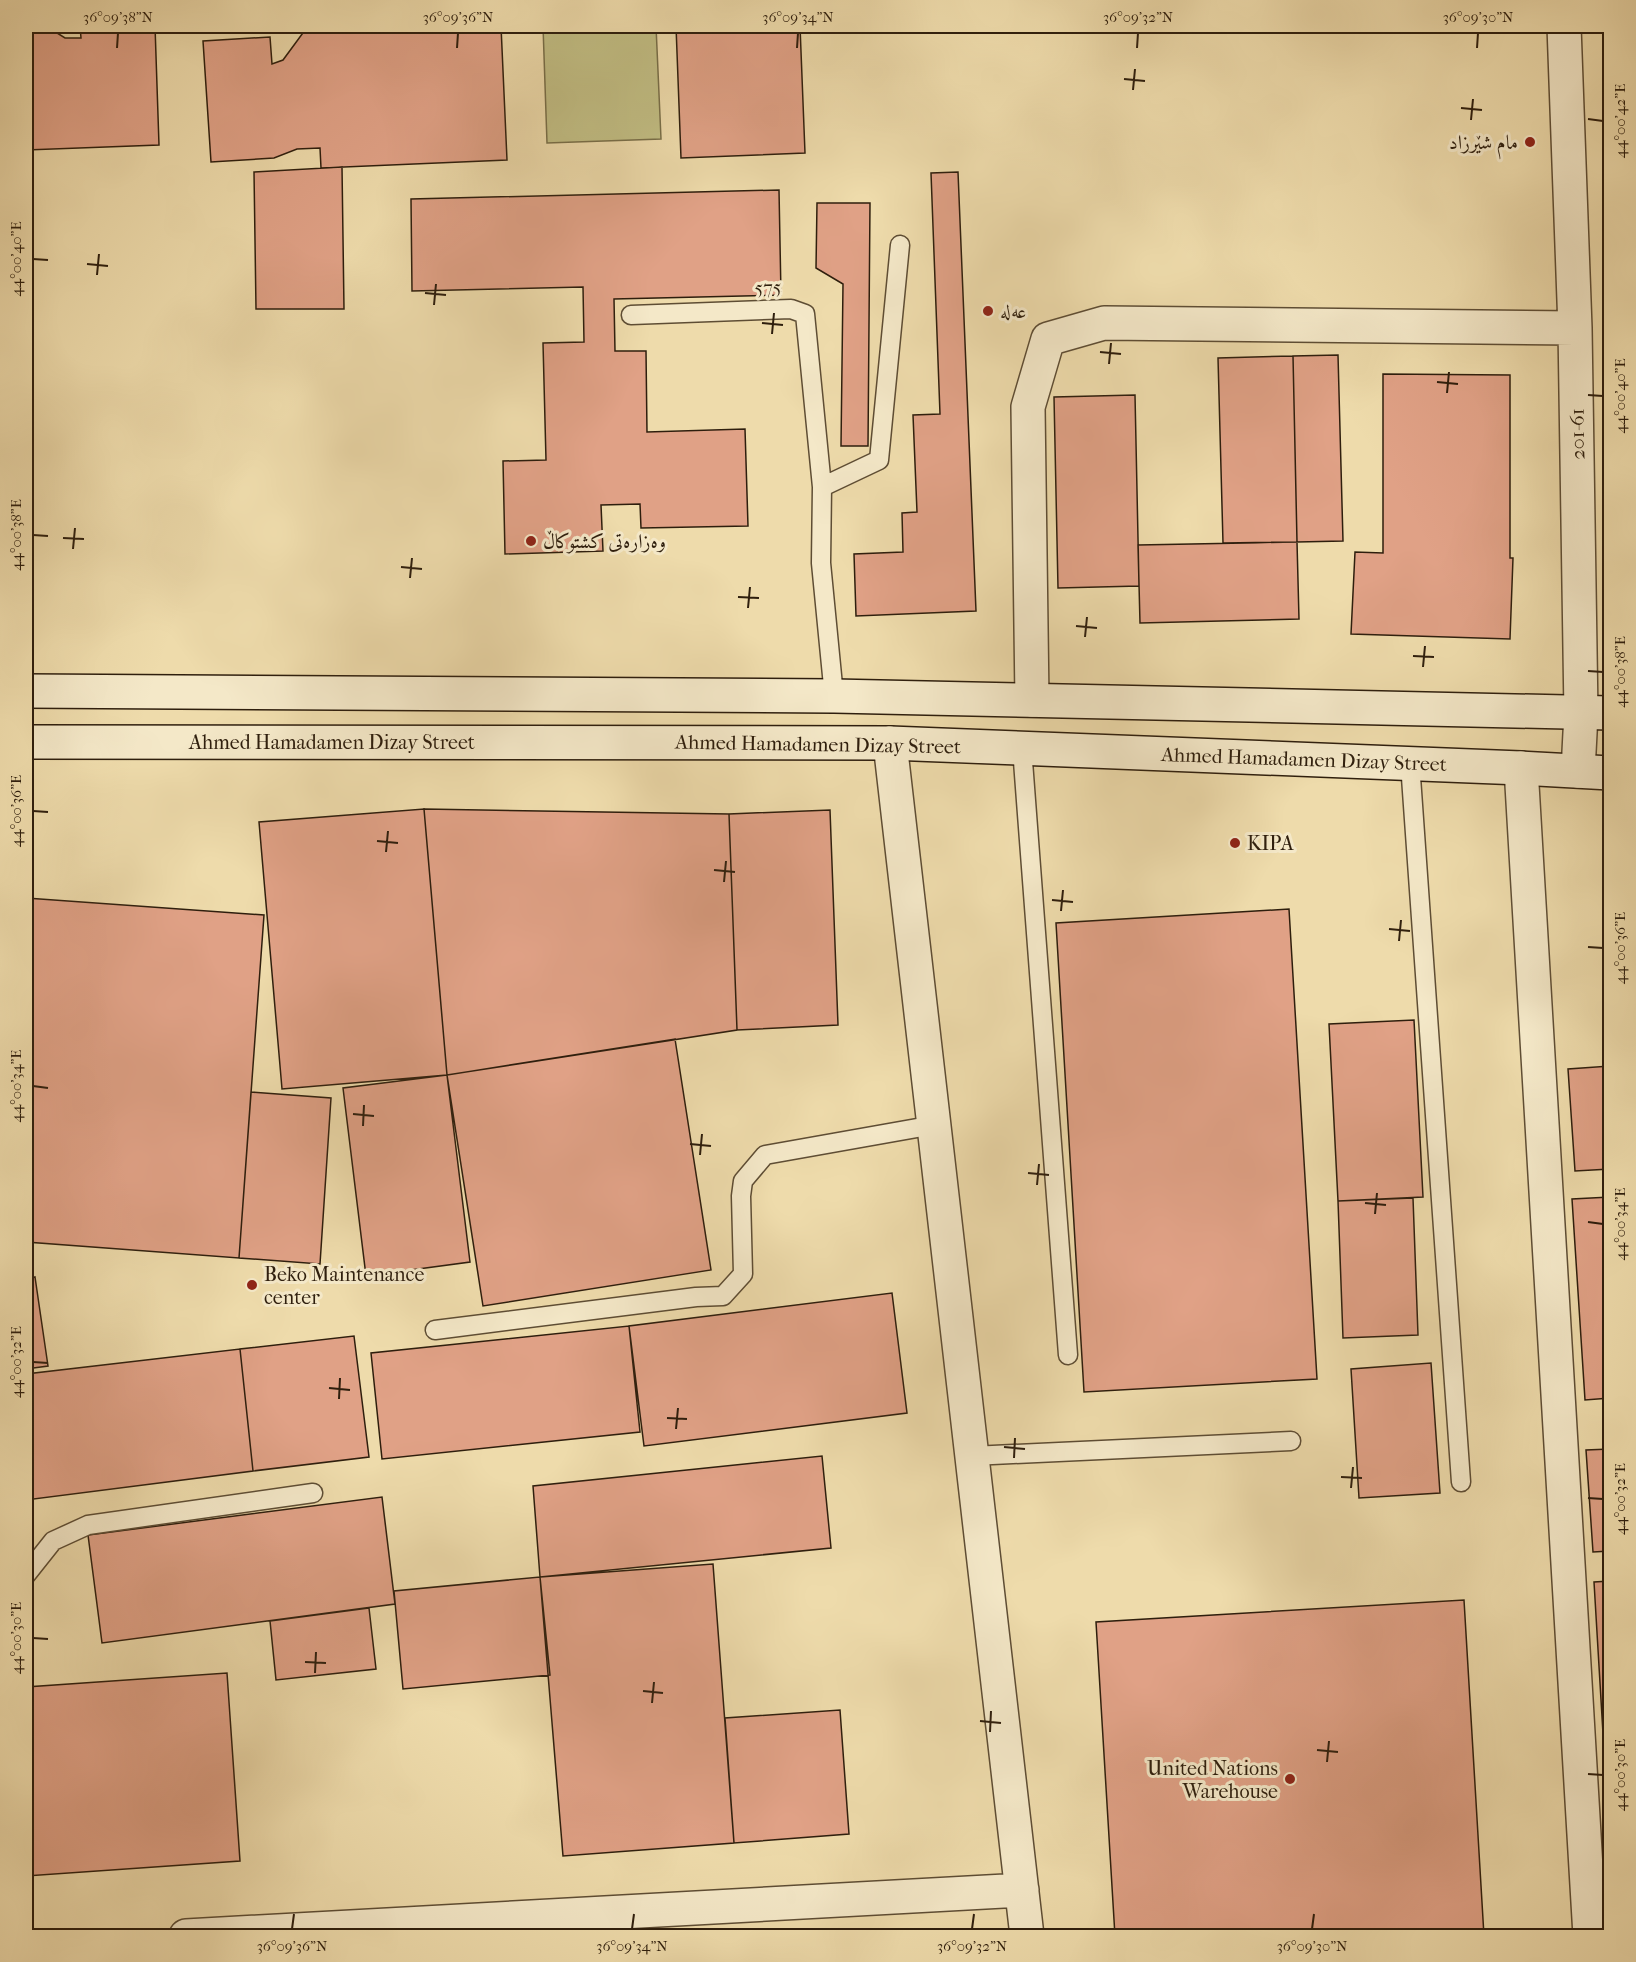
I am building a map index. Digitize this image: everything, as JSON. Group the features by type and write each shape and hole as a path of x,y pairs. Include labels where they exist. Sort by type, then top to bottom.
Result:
{"street":[{"name":"201-61","path":"1564,26 1575,328 1596,714 1578,771"},
{"path":"1032,700 1028,407 1048,339 1104,323 1575,328"},
{"path":"26,691 834,696 1596,714"},
{"name":"Ahmed Hamadamen Dizay Street","path":"26,742 890,743 1611,773"},
{"path":"890,743 1027,1936"},
{"path":"1521,768 1590,1936"},
{"path":"186,1936 1022,1890"}],"lane":[{"path":"834,696 821,563 822,487 879,460 900,245"},
{"name":"575","path":"631,315 791,309 804,314 822,487"},
{"path":"1022,748 1068,1355"},
{"path":"1410,763 1461,1482"},
{"path":"435,1330 723,1296 742,1274 741,1196 743,1180 765,1155 934,1125"},
{"path":"972,1456 1291,1441"},
{"path":"26,1575 53,1541 88,1525 313,1493"}],"shaded area":[{"path":"543,26 656,26 661,139 547,143"}],"building":[{"path":"43,26 65,38 81,38 80,26 155,26 159,145 26,150 26,38"},
{"path":"308,26 501,26 507,160 321,168 320,148 297,149 274,158 211,162 203,41 270,37 272,64 283,60"},
{"path":"676,26 800,26 805,153 681,158"},
{"path":"342,167 344,309 256,309 254,172"},
{"path":"958,172 976,611 856,616 854,554 903,552 902,513 917,512 913,415 940,414 931,173"},
{"path":"779,190 781,295 614,299 615,351 646,351 647,432 745,429 748,526 641,528 640,504 601,505 603,551 505,554 503,461 546,460 543,343 584,342 583,287 412,291 411,199"},
{"path":"817,203 870,203 868,446 841,446 843,284 816,268"},
{"path":"1338,355 1343,541 1297,542 1293,356"},
{"path":"1293,356 1297,542 1223,543 1218,358"},
{"path":"1383,374 1510,375 1510,558 1513,558 1510,639 1351,634 1355,552 1383,553"},
{"path":"1135,395 1139,586 1058,588 1054,397"},
{"path":"1297,542 1299,619 1140,623 1138,545"},
{"path":"424,809 447,1075 282,1089 259,822"},
{"path":"424,809 729,814 737,1030 447,1075"},
{"path":"830,810 838,1025 737,1030 729,814"},
{"path":"26,898 264,915 239,1258 26,1242"},
{"path":"1289,909 1317,1379 1084,1392 1056,923"},
{"path":"1414,1020 1423,1197 1338,1201 1329,1024"},
{"path":"675,1039 711,1270 483,1306 447,1075"},
{"path":"1610,1066 1610,1169 1575,1171 1568,1069"},
{"path":"447,1075 470,1262 366,1276 343,1088"},
{"path":"251,1092 331,1098 320,1264 239,1258"},
{"path":"1610,1197 1610,1398 1585,1400 1572,1199"},
{"path":"1413,1198 1418,1335 1343,1338 1338,1201"},
{"path":"35,1277 48,1366 26,1369 26,1279"},
{"path":"892,1293 907,1413 644,1446 629,1326"},
{"path":"629,1326 640,1432 382,1459 371,1353"},
{"path":"354,1336 369,1457 253,1471 240,1349"},
{"path":"240,1349 253,1471 26,1500 26,1374"},
{"path":"1431,1363 1440,1493 1359,1498 1351,1369"},
{"path":"1610,1449 1610,1551 1593,1552 1586,1450"},
{"path":"822,1456 831,1548 540,1577 533,1486"},
{"path":"382,1497 395,1604 102,1643 88,1535"},
{"path":"713,1564 734,1843 563,1856 540,1577"},
{"path":"540,1577 550,1675 403,1689 394,1591"},
{"path":"1610,1581 1610,1784 1606,1784 1594,1582"},
{"name":"United Nations Warehouse","path":"1464,1600 1484,1936 1115,1936 1096,1622"},
{"path":"369,1608 376,1669 276,1680 270,1621"},
{"path":"227,1673 240,1861 26,1876 26,1687"},
{"path":"840,1710 849,1834 734,1843 725,1718"},
{"path":"1610,1810 1610,1897 1604,1811"},
{"path":"682,1929 682,1936 603,1936"}],"place":[{"name":"مام شێرزاد","path":"1530,142"},
{"name":"عەلە","path":"988,311"},
{"name":"وەزارەتی کشتوکاڵ","path":"531,541"},
{"name":"KIPA","path":"1235,843"},
{"name":"Beko Maintenance center","path":"252,1285"},
{"name":"United Nations Warehouse","path":"1290,1779"}]}
